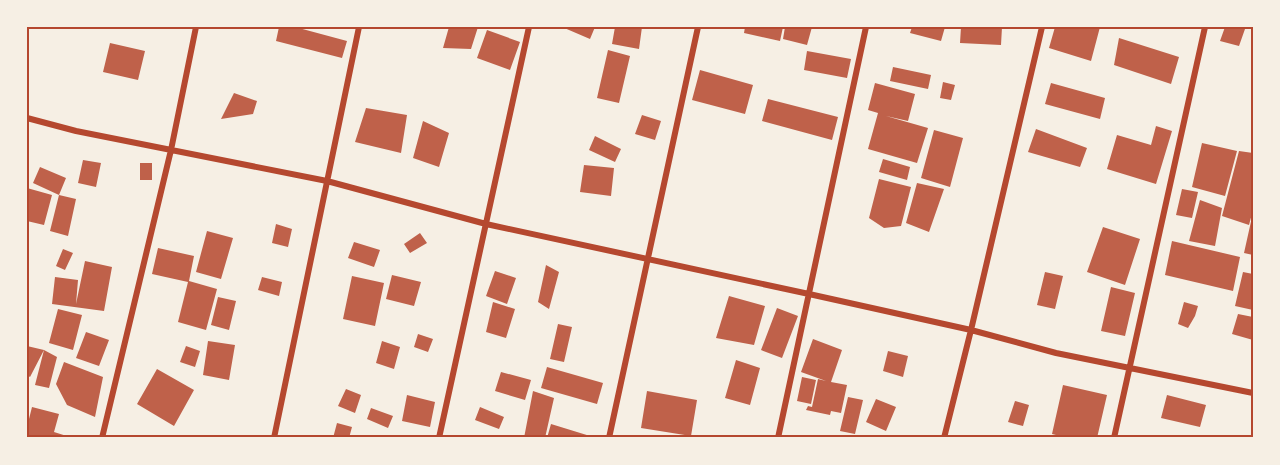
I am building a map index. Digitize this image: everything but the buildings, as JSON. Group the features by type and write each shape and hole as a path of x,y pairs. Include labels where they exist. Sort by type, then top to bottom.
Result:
{"street":[{"path":"102,438 171,150 196,27"},
{"path":"274,438 359,27"},
{"path":"439,438 529,27"},
{"path":"609,438 698,27"},
{"path":"778,438 866,27"},
{"path":"944,438 1042,27"},
{"path":"1114,438 1205,27"},
{"path":"27,118 76,131 327,181 486,224 971,330 1056,353 1253,393"}]}
